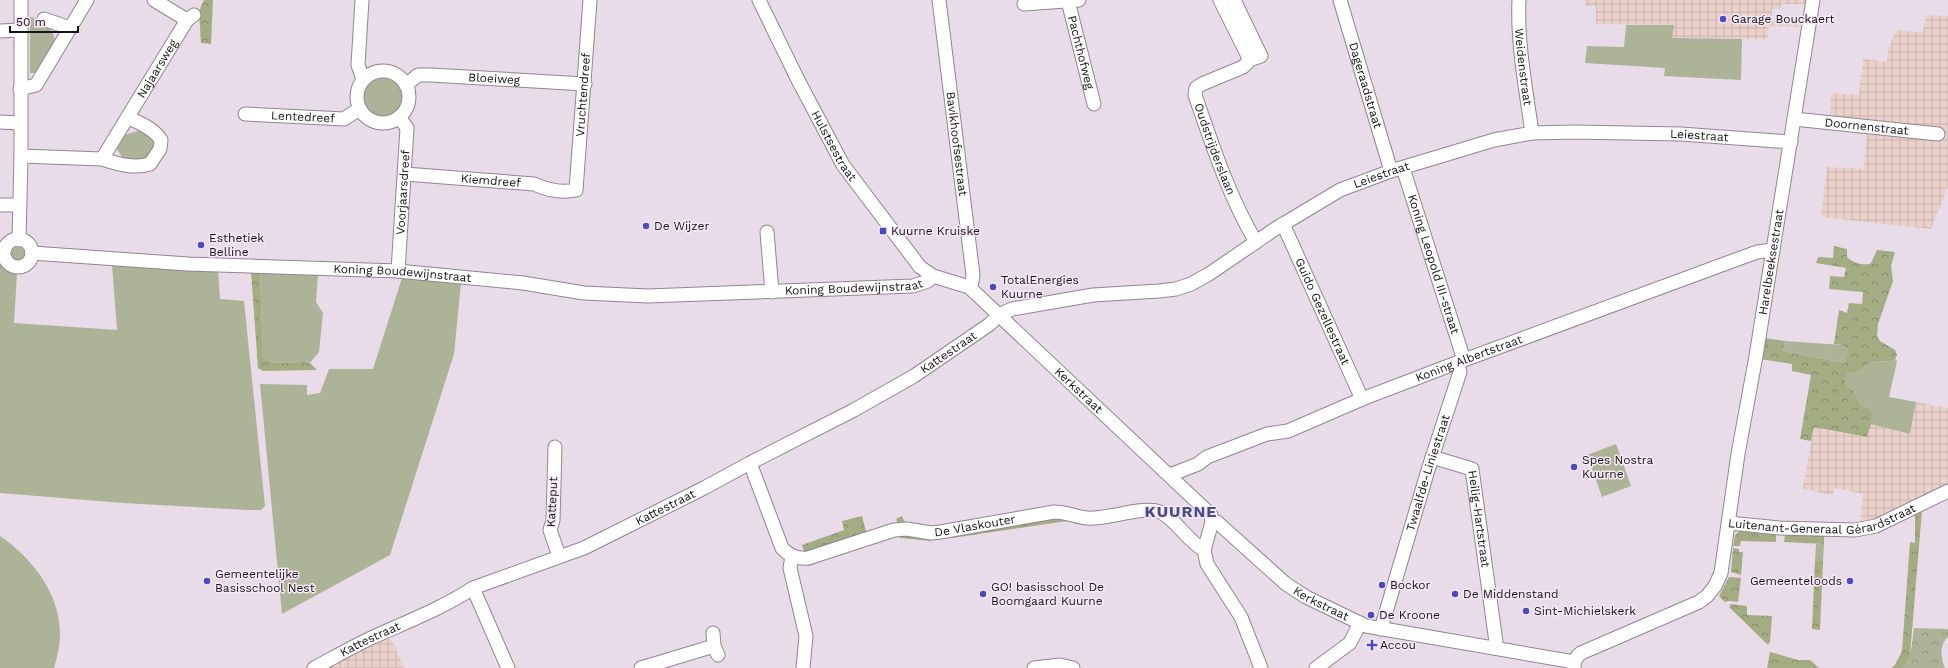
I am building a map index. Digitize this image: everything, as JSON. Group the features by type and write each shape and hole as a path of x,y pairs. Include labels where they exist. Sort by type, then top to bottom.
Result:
{"street":[{"path":"19,240 21,156 21,0"},
{"path":"20,90 36,85 87,0"},
{"name":"Najaarsweg","path":"102,158 128,118 130,111 190,18 154,0"},
{"path":"358,0 358,66 363,79"},
{"name":"Vruchtendreef","path":"576,190 590,0"},
{"name":"Hulstsestraat","path":"759,0 798,80 844,165 920,267 933,276"},
{"name":"Bavikhoofsestraat","path":"939,0 973,275 972,282 969,287"},
{"path":"1220,0 1250,60"},
{"name":"Oudstrijderslaan","path":"1234,0 1261,56 1250,60 1243,67 1202,84 1196,88 1195,95 1223,171 1247,226 1256,242"},
{"name":"Dageraadstraat","path":"1340,0 1397,170"},
{"name":"Weidenstraat","path":"1519,0 1518,15 1532,133"},
{"name":"Harelbeeksestraat","path":"1729,523 1738,454 1756,356 1813,0"},
{"path":"1024,4 1073,1"},
{"name":"Pachthofweg","path":"1073,1 1094,104"},
{"path":"44,19 70,28"},
{"path":"0,31 21,30"},
{"path":"378,70 394,73 401,78 406,85 409,93 405,110 399,117 392,121 377,122 364,115 359,108 357,101 359,85 363,79 378,70"},
{"name":"Bloeiweg","path":"406,85 418,75 585,84"},
{"name":"Lentedreef","path":"245,114 344,119 359,108"},
{"name":"Voorjaarsdreef","path":"398,271 407,128 399,117"},
{"path":"21,156 102,158 117,164 141,167 150,164 160,148 161,140 157,133 128,118"},
{"name":"Doornenstraat","path":"1794,119 1938,134"},
{"path":"0,122 20,123"},
{"name":"Leiestraat","path":"999,315 1012,309 1093,295 1176,289 1191,284 1283,224 1340,190 1397,170 1494,140 1532,133 1574,132 1682,134 1791,142"},
{"name":"Koning Leopold III-straat","path":"1397,170 1461,362"},
{"name":"Kiemdreef","path":"405,174 534,184 545,189 568,192 576,190"},
{"path":"0,205 19,205"},
{"name":"Guido Gezellestraat","path":"1283,224 1362,399"},
{"name":"Koning Boudewijnstraat","path":"767,232 772,292"},
{"path":"19,240 28,244 32,253 30,260 26,265 15,267 6,261 2,250 10,242 19,240"},
{"name":"Koning Albertstraat","path":"1170,475 1198,464 1207,457 1267,434 1288,431 1362,399 1461,362 1757,252 1773,250"},
{"name":"Koning Boudewijnstraat","path":"32,253 188,264 398,271 523,283 584,292 648,296 914,286 928,281 933,276"},
{"name":"Kerkstraat","path":"933,276 969,287 1170,475 1211,515 1212,522 1217,522 1286,584 1306,597 1360,623 1381,629 1572,661"},
{"name":"Kattestraat","path":"314,668 372,638 434,610 474,588 584,548 704,488 750,462 854,410 914,376 990,324 999,315"},
{"name":"Twaalfde-Liniestraat","path":"1381,629 1391,601 1394,584 1432,457 1460,372 1461,362"},
{"name":"Katteput","path":"555,447 553,520 550,530 559,556"},
{"name":"Heilig-Hartstraat","path":"1432,457 1472,470 1496,642 1495,648"},
{"path":"750,462 782,548 792,556 790,568 806,636 803,668"},
{"name":"Luitenant-Generaal Gérardstraat","path":"1572,661 1699,602 1707,596 1720,577 1729,523 1780,528 1855,530 1876,526 1948,491"},
{"name":"De Vlaskouter","path":"792,556 808,558 883,532 901,529 931,533 1054,512 1066,512 1087,518 1149,511 1161,512 1167,516 1188,538 1204,550"},
{"path":"1212,522 1204,550 1207,564 1242,617 1261,668"},
{"path":"474,588 508,668"},
{"path":"1316,668 1350,643 1360,623"},
{"path":"641,668 716,651 713,633"},
{"path":"1034,668 1060,665 1073,668"}],"shaded area":[{"name":"Garage Bouckaert","path":"1585,0 1807,0 1807,4 1781,4 1780,9 1772,9 1772,21 1804,22 1804,27 1769,26 1767,39 1671,38 1673,25 1596,24 1596,6 1585,6"},
{"path":"1926,15 1948,16 1948,186 1931,229 1821,217 1827,167 1864,169 1867,129 1830,117 1831,93 1859,95 1863,59 1887,62 1888,50 1896,30 1923,33"},
{"path":"1916,402 1948,408 1948,487 1860,526 1863,494 1835,488 1833,495 1803,489 1814,427 1867,437 1870,424 1910,434"},
{"path":"390,637 404,668 328,668"}],"green space":[{"path":"204,0 213,0 211,44 201,43 199,11"},
{"path":"30,17 36,18 36,21 54,25 51,29 55,39 57,39 37,73 30,73"},
{"path":"1626,25 1674,25 1672,38 1742,39 1741,80 1664,76 1665,68 1585,63 1587,46 1624,47"},
{"path":"379,75 387,75 399,81 405,93 405,101 399,113 387,119 379,119 367,113 361,101 361,93 367,81"},
{"path":"136,125 158,140 145,161 117,161 122,157 115,146 124,135 138,131"},
{"path":"1834,246 1847,249 1847,257 1852,261 1862,264 1871,263 1877,250 1895,252 1891,266 1893,281 1878,324 1877,336 1880,341 1895,350 1897,355 1895,360 1872,362 1861,371 1848,373 1845,380 1848,387 1854,391 1860,404 1870,410 1872,414 1872,422 1867,437 1814,427 1811,441 1800,439 1811,375 1792,371 1792,364 1760,359 1764,338 1785,341 1783,351 1845,363 1848,350 1842,345 1834,344 1839,310 1847,313 1849,303 1862,304 1863,292 1829,289 1830,276 1844,277 1846,268 1816,263 1818,257 1833,258"},
{"path":"15,247 21,247 25,251 25,257 21,261 15,261 11,257 11,251"},
{"path":"0,262 10,273 17,273 14,323 117,330 112,265 218,269 220,299 244,301 265,506 261,510 247,510 123,503 0,493"},
{"path":"260,271 318,274 316,302 323,313 319,352 310,363 279,363 263,357"},
{"path":"260,271 263,357 279,363 310,363 317,370 263,371 258,368 251,272"},
{"path":"402,278 461,283 454,354 390,555 282,614 260,384 307,385 307,395 320,393 329,369 373,369"},
{"path":"1785,341 1842,345 1848,350 1845,363 1783,351"},
{"path":"1897,361 1889,397 1916,402 1910,434 1870,424 1872,421 1867,407 1860,404 1854,391 1848,387 1845,380 1848,373 1861,371 1872,362"},
{"path":"1616,444 1631,486 1602,497 1587,455"},
{"path":"1922,510 1910,655 1908,663 1902,668 1891,668 1895,665 1902,651 1910,542 1915,543 1915,514"},
{"path":"1066,514 1067,521 952,538 951,531"},
{"path":"862,516 869,543 809,566 802,545 844,530 842,521"},
{"path":"902,516 910,525 917,527 930,527 931,541 900,538 901,532 896,519"},
{"path":"1741,530 1776,533 1776,542 1741,541 1740,546 1733,546 1735,535"},
{"path":"1785,535 1824,536 1824,544 1784,542"},
{"path":"0,536 23,555 33,566 42,578 55,605 59,620 60,635 54,668 0,668"},
{"path":"1816,544 1824,544 1823,561 1815,561"},
{"path":"1733,548 1739,549 1739,552 1743,552 1741,575 1731,572"},
{"path":"1815,561 1823,561 1820,630 1812,629"},
{"path":"1729,577 1741,578 1738,602 1725,602 1719,596"},
{"path":"1731,604 1747,606 1747,615 1772,616 1770,642 1768,645 1729,607"},
{"path":"1914,628 1948,629 1948,637 1942,648 1945,668 1902,668 1910,655"},
{"path":"1770,652 1798,660 1810,660 1819,668 1767,668"}],"place":[{"name":"Garage Bouckaert","path":"1723,19"},
{"name":"De Wijzer","path":"646,226"},
{"name":"Kuurne Kruiske","path":"883,231"},
{"name":"Esthetiek Belline","path":"201,245"},
{"name":"TotalEnergies Kuurne","path":"993,287"},
{"name":"Spes Nostra Kuurne","path":"1574,467"},
{"name":"Gemeentelijke Basisschool Nest","path":"207,581"},
{"name":"Gemeenteloods","path":"1850,581"},
{"name":"Bockor","path":"1382,585"},
{"name":"GO! basisschool De Boomgaard Kuurne","path":"983,594"},
{"name":"De Middenstand","path":"1455,594"},
{"name":"Sint-Michielskerk","path":"1526,611"},
{"name":"De Kroone","path":"1371,615"},
{"name":"Accou","path":"1372,645"}],"district":[{"name":"KUURNE","path":"1181,511"}]}
